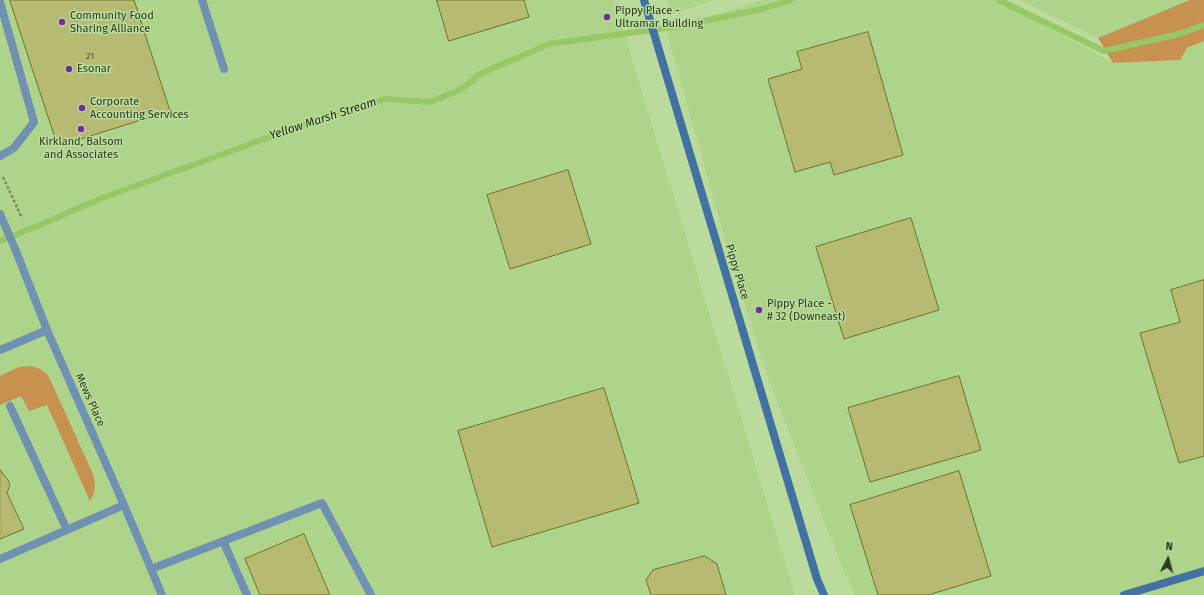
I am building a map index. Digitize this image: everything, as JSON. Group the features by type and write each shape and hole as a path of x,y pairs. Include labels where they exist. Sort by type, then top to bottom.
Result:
{"street":[{"path":"202,0 224,69"},
{"path":"0,2 34,122 14,148 0,156"},
{"name":"Pippy Place","path":"644,2 813,564 824,595"},
{"name":"Mews Place","path":"1,216 47,330 162,595"},
{"path":"0,350 47,330"},
{"path":"10,406 67,530"},
{"path":"151,569 322,503 371,595"},
{"path":"0,559 124,505"},
{"path":"223,541 247,595"},
{"path":"1124,595 1204,571"}],"path":[{"path":"3,177 22,218"}],"shaded area":[{"path":"0,0 614,0 795,595 0,595"},
{"path":"667,0 714,0 672,14"},
{"path":"764,0 998,0 1113,63 1180,60 1187,48 1204,41 1204,595 855,595 847,579 766,373 723,232 666,29"},
{"path":"1020,0 1190,0 1098,38"},
{"path":"1190,0 1204,0 1204,41 1187,48 1180,60 1113,63 1098,38"},
{"path":"31,366 40,369 48,375 93,474 95,488 90,501 47,405 29,411 21,396 0,405 0,376 19,367"}],"building":[{"path":"10,0 134,0 170,111 58,146"},
{"path":"437,0 524,0 529,17 449,41"},
{"path":"868,32 903,155 834,175 830,162 795,172 768,79 802,69 797,52"},
{"path":"568,170 591,244 510,269 487,195"},
{"path":"911,218 939,310 844,339 816,247"},
{"path":"1204,280 1204,456 1179,463 1140,333 1180,322 1171,290"},
{"path":"959,376 981,450 870,482 848,408"},
{"path":"604,388 639,503 492,547 458,431"},
{"path":"0,470 8,480 10,485 7,493 24,529 0,539"},
{"path":"959,471 991,576 928,595 878,595 850,505"},
{"path":"304,534 330,595 260,595 245,559"},
{"path":"705,556 717,564 726,595 651,595 646,580 653,570"}],"waterway":[{"name":"Yellow Marsh Stream","path":"0,241 102,198 311,122 385,99 430,102 462,89 480,74 549,44 680,26 762,9 791,0"},
{"name":"Yellow Marsh Stream","path":"999,0 1104,51 1179,34 1204,25"}],"place":[{"name":"Pippy Place - Ultramar Building","path":"607,17"},
{"name":"Community Food Sharing Alliance","path":"62,22"},
{"name":"Esonar","path":"69,69"},
{"name":"Corporate Accounting Services","path":"82,108"},
{"name":"Kirkland, Balsom and Associates","path":"81,129"},
{"name":"Pippy Place - # 32 (Downeast)","path":"759,310"}]}
